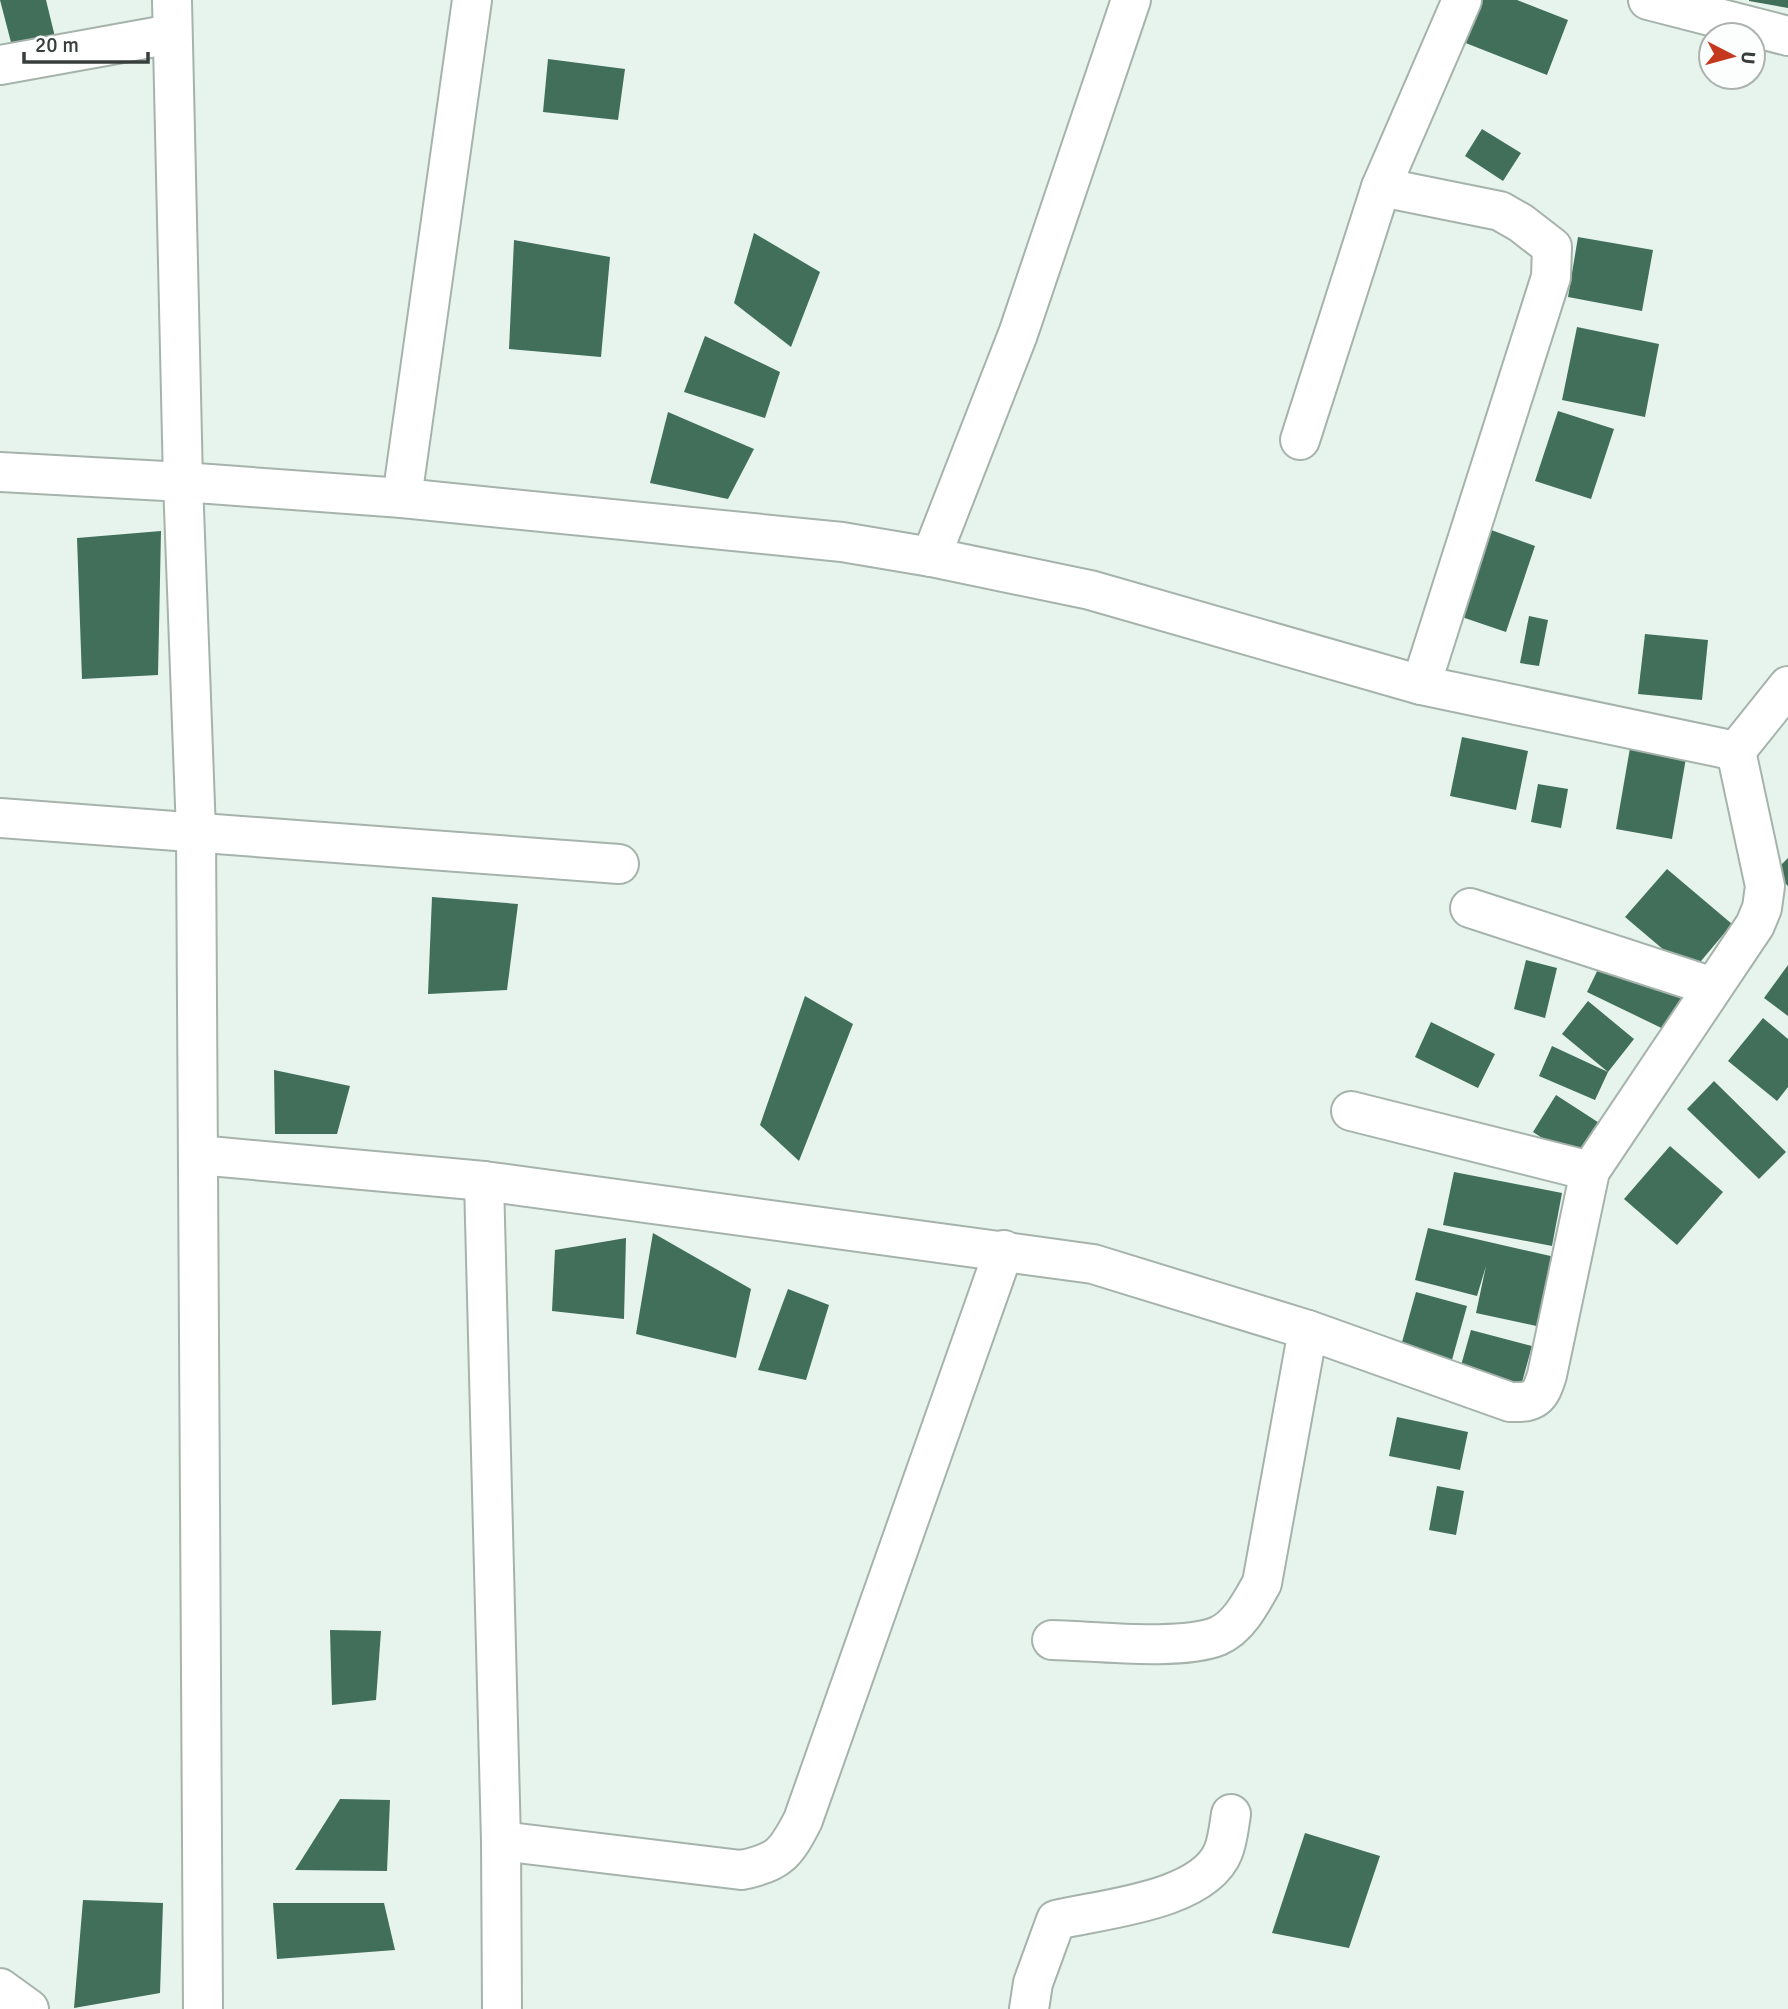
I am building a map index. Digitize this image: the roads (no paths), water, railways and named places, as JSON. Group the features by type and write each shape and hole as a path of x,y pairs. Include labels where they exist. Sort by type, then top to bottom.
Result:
{"street":[{"path":"402,498 472,0"},
{"path":"931,556 1018,334 1131,0"},
{"path":"1300,440 1381,187 1462,0"},
{"path":"1661,2 1788,36"},
{"path":"0,65 172,17 183,481 196,832 203,2009"},
{"path":"1381,187 1500,211 1552,247 1550,277 1421,685"},
{"path":"0,472 183,481 402,498 842,542 931,556 1090,590 1421,685 1736,751"},
{"path":"1736,751 1788,687"},
{"path":"198,1156 484,1181 1093,1264 1308,1330 1510,1402 1524,1403 1535,1399 1542,1391 1547,1375 1590,1171 1755,925 1775,914 1765,886 1736,751"},
{"path":"0,818 619,864"},
{"path":"1470,908 1713,987"},
{"path":"1351,1111 1590,1171"},
{"path":"484,1181 501,1841 502,2009"},
{"path":"501,1841 741,1870 767,1866 790,1846 803,1820 1004,1250"},
{"path":"1052,1640 1179,1644 1219,1636 1247,1611 1262,1583 1308,1330"},
{"path":"1029,2009 1033,1983 1056,1920 1170,1894 1205,1875 1223,1853 1231,1814"},
{"path":"0,1988 29,2009"}]}
